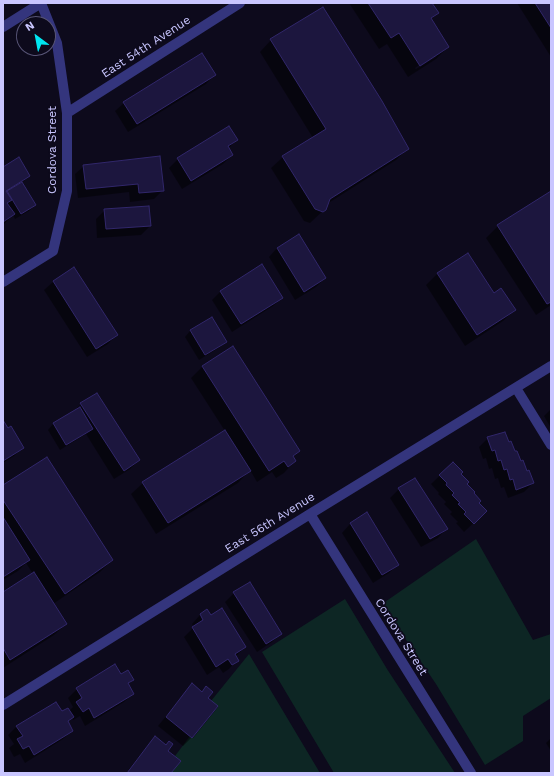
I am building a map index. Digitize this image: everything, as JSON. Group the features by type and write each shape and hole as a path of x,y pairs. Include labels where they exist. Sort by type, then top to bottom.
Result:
{"street":[{"path":"3,27 41,3"},
{"name":"Cordova Street","path":"3,282 53,251 67,191 67,113 57,43 41,3"},
{"name":"East 54th Avenue","path":"67,113 240,3"},
{"name":"East 56th Avenue","path":"3,705 551,366"},
{"path":"516,388 551,445"},
{"name":"Cordova Street","path":"310,514 471,773"}],"green space":[{"path":"476,539 533,640 551,634 551,698 523,716 523,741 485,765 436,684 382,604"},
{"path":"345,599 387,669 455,773 334,773 262,652"},
{"path":"249,654 320,773 171,773 181,761 175,756 190,736 193,738 218,707 211,701"}],"building":[{"path":"368,3 432,3 439,13 431,18 449,47 420,66 399,33 391,38"},
{"path":"535,3 551,3 551,28"},
{"path":"323,7 382,101 409,149 330,199 326,210 323,212 315,209 282,156 326,129 270,39"},
{"path":"202,53 216,75 137,124 123,102"},
{"path":"229,126 238,140 228,146 233,155 191,181 177,158"},
{"path":"160,156 164,191 139,193 138,184 86,189 83,165"},
{"path":"19,157 30,176 6,191 12,200 7,203 15,214 3,222 3,167"},
{"path":"22,182 36,205 21,214 7,191"},
{"path":"551,191 551,302 547,304 497,225"},
{"path":"149,206 151,226 106,229 104,209"},
{"path":"299,234 326,278 304,292 277,248"},
{"path":"468,253 494,293 501,288 516,310 477,335 437,273"},
{"path":"262,264 283,298 241,324 220,291"},
{"path":"74,267 118,335 96,349 53,281"},
{"path":"212,317 227,342 205,355 190,330"},
{"path":"233,346 300,451 293,456 296,461 288,467 284,461 269,471 202,366"},
{"path":"97,393 140,460 124,471 80,403"},
{"path":"80,407 93,429 66,445 53,423"},
{"path":"3,420 8,428 11,426 24,448 3,461"},
{"path":"225,430 251,471 168,523 142,482"},
{"path":"505,432 509,442 511,441 515,451 517,451 521,461 523,460 527,471 529,470 534,483 516,490 513,479 510,480 507,469 504,470 501,460 498,461 495,450 492,451 487,437"},
{"path":"47,457 113,560 65,594 3,500 3,485"},
{"path":"453,462 463,472 461,474 469,482 467,484 481,501 479,503 487,511 474,524 464,514 466,512 452,495 454,493 439,475"},
{"path":"415,478 448,529 430,539 398,488"},
{"path":"367,512 399,565 382,575 350,523"},
{"path":"3,517 30,560 3,577"},
{"path":"34,572 67,624 10,660 3,648 3,592"},
{"path":"250,582 282,634 266,644 233,592"},
{"path":"222,608 246,647 235,654 239,661 232,665 228,659 216,667 192,627 203,620 200,614 207,609 211,615"},
{"path":"115,664 121,674 128,670 134,680 128,683 134,694 94,718 89,708 83,712 76,702 82,698 76,688"},
{"path":"192,683 202,692 206,686 213,692 208,698 218,706 192,738 166,717"},
{"path":"56,702 62,711 68,708 74,717 68,721 73,731 34,755 29,746 23,749 17,739 23,736 16,726"},
{"path":"155,736 166,745 169,741 173,744 168,751 181,761 171,773 127,773"}]}
